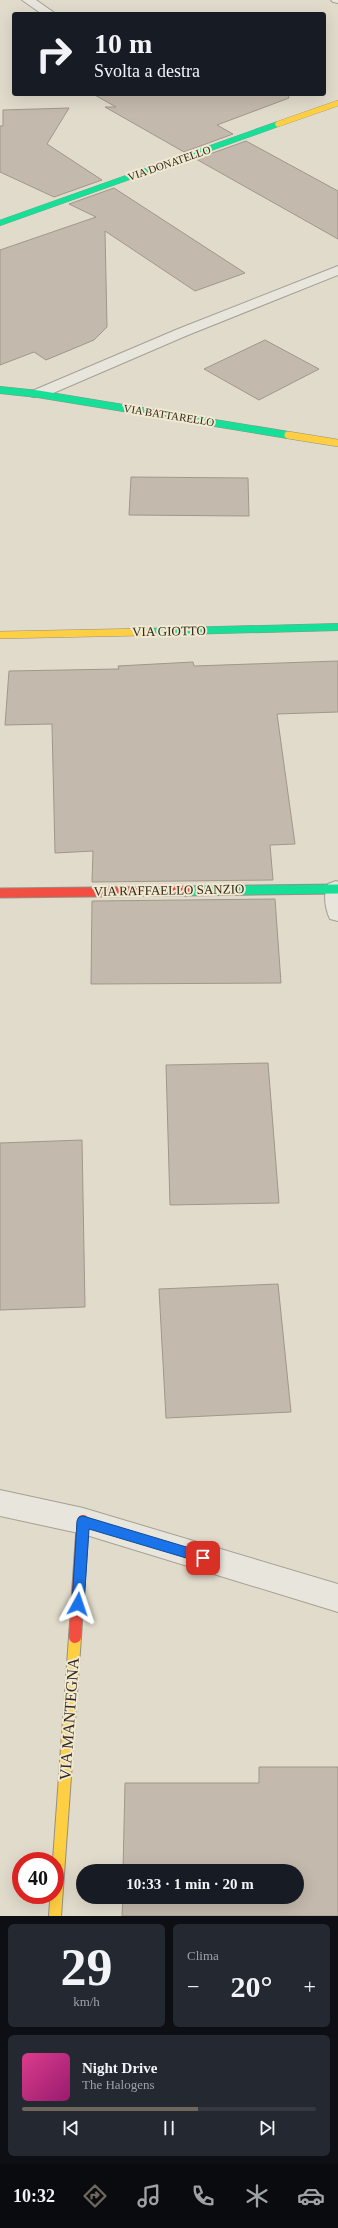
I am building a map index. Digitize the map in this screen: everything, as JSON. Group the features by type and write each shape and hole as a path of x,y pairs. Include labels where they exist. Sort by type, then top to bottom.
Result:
{"street":[{"path":"28,0 47,12"},
{"name":"VIA DONATELLO","path":"0,223 338,103"},
{"path":"38,394 205,323 338,270"},
{"name":"VIA BATTARELLO","path":"0,390 38,394 338,443"},
{"name":"VIA GIOTTO","path":"0,635 338,627"},
{"path":"337,889 338,913"},
{"name":"VIA RAFFAELLO SANZIO","path":"0,893 337,889"},
{"path":"0,1503 83,1521 338,1598"},
{"name":"VIA MANTEGNA","path":"55,1916 83,1521"}],"building":[{"path":"97,96 288,96 289,98 217,125 233,134 184,152 105,107 116,107"},
{"path":"69,108 47,144 102,180 54,197 0,172 0,126 3,126 3,110"},
{"path":"246,141 338,191 338,239 196,159"},
{"path":"114,188 245,273 195,291 105,231 107,327 94,340 46,360 34,352 0,365 0,250 96,217 69,204"},
{"path":"265,340 319,369 259,400 204,369"},
{"path":"131,477 248,478 249,516 129,515"},
{"path":"338,661 338,712 277,714 295,844 270,845 273,880 92,882 93,851 55,853 52,724 5,725 9,671 119,669 118,666 193,662 194,666"},
{"path":"275,899 281,983 91,984 92,901"},
{"path":"268,1063 279,1203 170,1205 166,1065"},
{"path":"82,1140 85,1307 0,1310 0,1143"},
{"path":"278,1284 291,1412 166,1418 159,1289"},
{"path":"259,1767 338,1767 338,1916 122,1916 123,1904 304,1904 304,1864 123,1864 125,1783 259,1783"}],"traffic: fast":[{"path":"0,223 278,124"},
{"path":"0,390 38,394 288,435"},
{"path":"144,632 338,627"},
{"path":"186,891 338,889"}],"traffic: slow":[{"path":"278,124 338,103"},
{"path":"288,435 338,443"},
{"path":"0,635 144,632"},
{"path":"55,1916 75,1637"}],"traffic: jam":[{"path":"0,893 186,891"},
{"path":"75,1637 83,1521"}],"route":[{"path":"78,1604 82,1559 83,1521 203,1558"}]}
